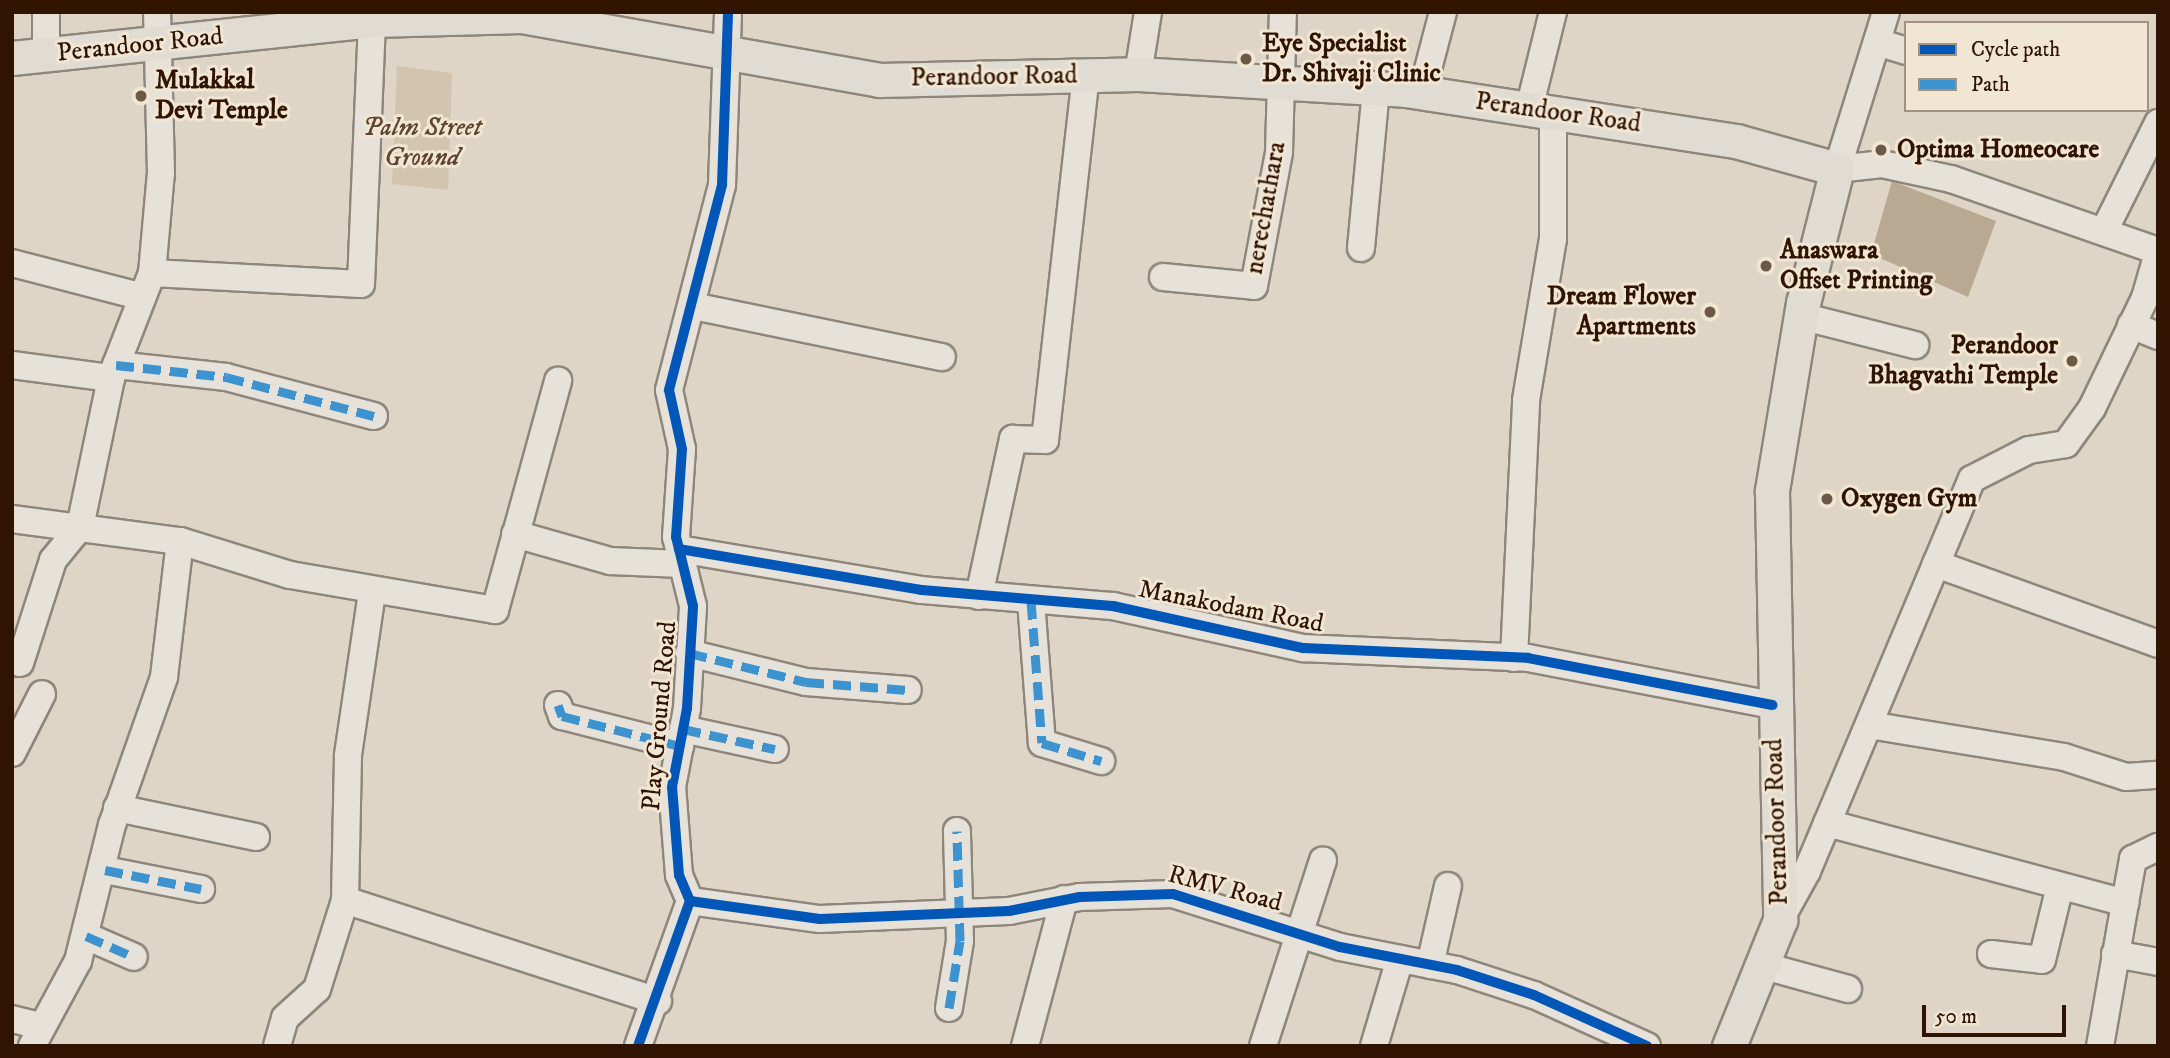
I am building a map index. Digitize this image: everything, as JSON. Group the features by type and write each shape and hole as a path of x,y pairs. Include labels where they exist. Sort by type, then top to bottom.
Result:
{"main road":[{"name":"Perandoor Road","path":"12,58 46,55 155,27 482,15 521,16 879,80 1139,74 1422,92 1736,141 1837,169 1801,316 1772,491 1773,705 1780,920 1764,966 1729,1046"}],"street":[{"path":"46,12 46,55"},
{"name":"Play Ground Road","path":"690,901 673,841 672,787 682,737 693,606 680,557 682,449 669,390 694,306 722,185 729,54 728,12"},
{"path":"1139,74 1148,12"},
{"path":"1278,81 1283,12"},
{"path":"1422,92 1443,12"},
{"path":"1514,658 1526,400 1553,239 1541,110 1553,12"},
{"path":"1780,920 1827,823 1972,479 2029,450 2066,444 2092,408 2132,325 2158,252 1951,178 1882,164 1837,169 1886,12"},
{"path":"152,273 361,284 372,20"},
{"path":"20,663 53,560 80,527 113,372 140,296 152,273 161,173 155,27"},
{"path":"1877,42 1904,50"},
{"path":"979,596 1013,439 1045,440 1086,76"},
{"name":"nerechathara","path":"1163,277 1254,286 1279,152 1278,81"},
{"path":"1361,248 1376,89"},
{"path":"2104,231 2158,123"},
{"path":"12,263 140,296"},
{"path":"694,306 942,357"},
{"path":"1801,316 1915,345"},
{"path":"2132,325 2158,336"},
{"path":"12,365 226,377 374,416"},
{"path":"12,519 180,541 290,575 372,592 495,610 558,381"},
{"name":"Manakodam Road","path":"515,534 610,561 680,557 979,596 1113,606 1303,648 1514,658 1773,705"},
{"path":"12,1019 36,1036 86,936 105,870 117,808 164,677 180,541"},
{"path":"1936,564 2158,644"},
{"path":"277,1046 285,1018 317,989 345,900 348,755 372,592"},
{"path":"1031,601 1042,743 1101,761"},
{"path":"689,653 806,682 908,690"},
{"path":"12,754 42,694"},
{"path":"558,705 562,716 775,750"},
{"path":"1869,725 2064,757 2126,777 2158,775"},
{"path":"117,808 256,837"},
{"path":"1827,823 2125,902"},
{"path":"949,1008 960,941 957,831"},
{"path":"2099,1046 2133,859 2158,847"},
{"path":"1263,1046 1297,933 1323,860"},
{"path":"105,870 201,890"},
{"path":"1430,965 1448,886"},
{"path":"1991,954 2042,960 2060,886"},
{"name":"RMV Road","path":"690,901 820,919 1009,911 1064,899 1172,894 1297,933 1430,965 1534,995 1647,1046"},
{"path":"1025,1046 1064,899"},
{"path":"345,900 658,1001"},
{"path":"638,1046 658,1001 690,901"},
{"path":"86,936 134,957"},
{"path":"2115,954 2158,962"},
{"path":"1374,1046 1400,959"},
{"path":"1764,966 1849,989"}],"green space":[{"name":"Palm Street Ground","path":"397,66 452,73 448,190 392,184"}],"shaded area":[{"path":"1892,181 1996,221 1968,297 1871,254"}],"marked path":[{"path":"116,365 226,377 374,416"},
{"path":"1031,601 1042,743 1101,761"},
{"path":"689,653 806,682 908,690"},
{"path":"558,705 562,716 680,746"},
{"path":"683,729 775,749"},
{"path":"949,1008 960,941 957,831"},
{"path":"105,870 201,889"},
{"path":"86,936 134,957"}],"cycle path":[{"path":"638,1046 690,901 679,875 672,787 687,708 693,606 676,537 682,449 669,390 722,185 728,12"},
{"path":"679,549 921,590 1113,606 1303,648 1528,658 1773,705"},
{"path":"690,901 820,919 1009,911 1080,897 1173,894 1340,947 1457,970 1534,995 1647,1046"}],"place":[{"name":"Eye Specialist Dr. Shivaji Clinic","path":"1246,59"},
{"name":"Mulakkal Devi Temple","path":"141,96"},
{"name":"Optima Homeocare","path":"1881,150"},
{"name":"Anaswara Offset Printing","path":"1766,266"},
{"name":"Dream Flower Apartments","path":"1710,312"},
{"name":"Perandoor Bhagvathi Temple","path":"2072,361"},
{"name":"Oxygen Gym","path":"1827,499"}]}
